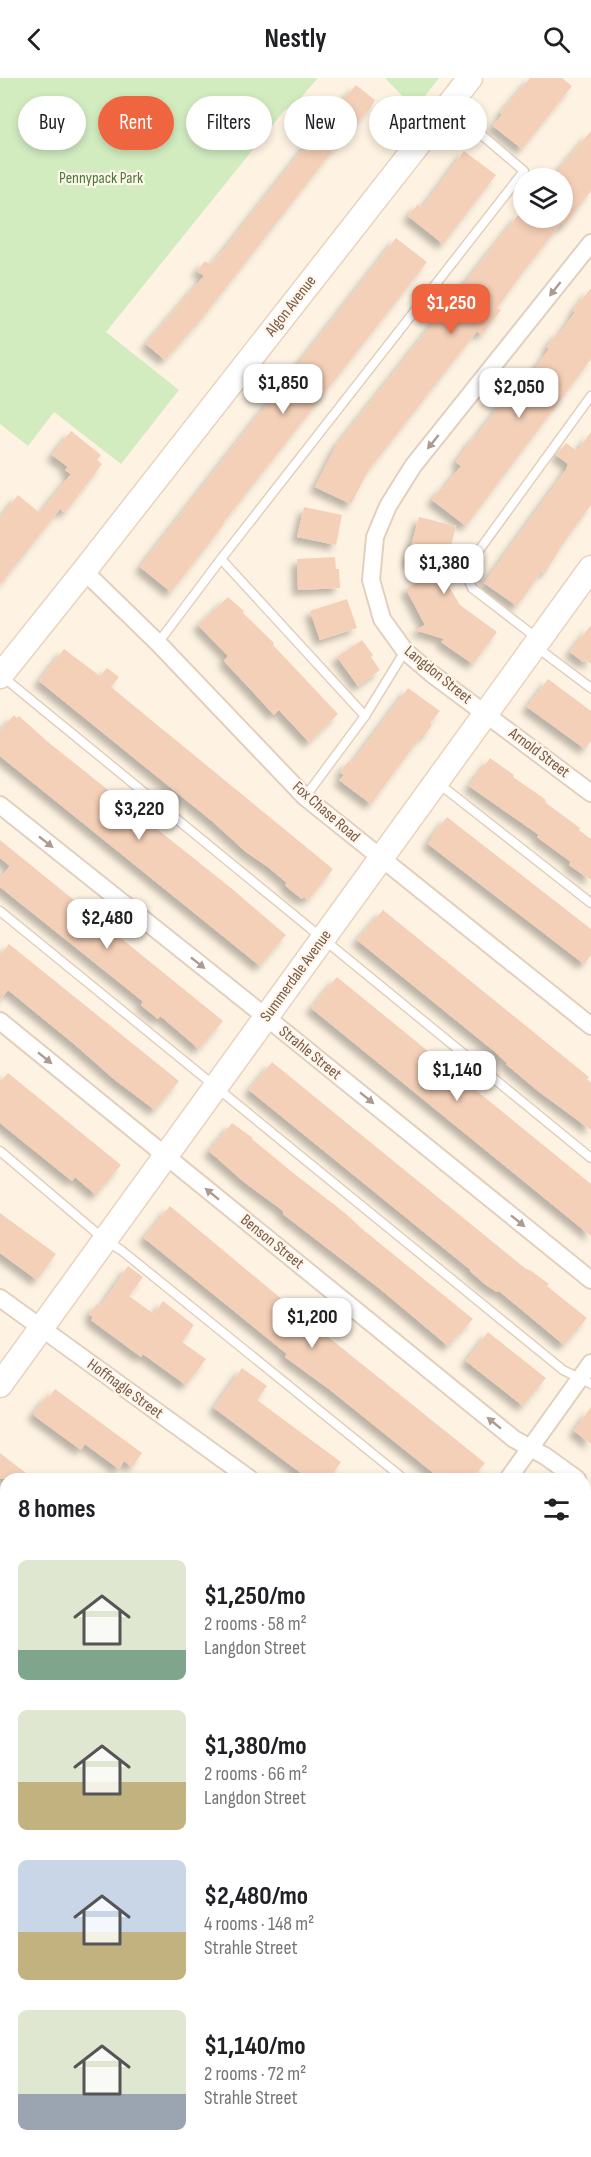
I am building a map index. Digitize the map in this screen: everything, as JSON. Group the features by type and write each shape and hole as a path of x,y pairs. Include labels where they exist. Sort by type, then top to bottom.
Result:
{"street":[{"name":"Algon Avenue","path":"455,96 470,78"},
{"name":"Algon Avenue","path":"0,676 413,150"},
{"name":"Langdon Street","path":"487,714 405,651 382,619 371,580 375,537 388,506 413,466 591,243"},
{"name":"Fox Chase Road","path":"84,571 158,643 305,797 591,1026"},
{"name":"Summerdale Avenue","path":"0,1385 380,858 588,577"},
{"name":"Arnold Street","path":"487,714 591,793"},
{"name":"Strahle Street","path":"0,805 591,1280"},
{"name":"Benson Street","path":"0,1021 514,1439 545,1456 569,1473"},
{"name":"Hoffnagle Street","path":"0,1298 242,1473"},
{"path":"512,1473 585,1382 591,1363"}],"lane":[{"path":"158,643 524,171 487,140"},
{"path":"591,396 470,564 468,579 472,588 591,688"},
{"path":"221,560 365,716"},
{"path":"305,797 365,716 405,651"},
{"path":"0,676 591,1158"},
{"path":"437,782 591,903"},
{"path":"0,911 563,1371 585,1382"},
{"path":"0,1151 105,1240 121,1250 397,1473"}],"green space":[{"name":"Pennypack Park","path":"0,78 318,78 302,96 284,96 284,111 272,126 272,96 186,96 186,150 253,150 106,332 179,390 121,464 54,412 28,446 0,424"},
{"path":"385,78 439,78 425,96 402,96"}],"building":[{"path":"530,78 562,78 572,86 522,149 493,126 502,115 500,113"},
{"path":"356,85 370,96 369,109 357,123 357,96 346,96"},
{"path":"591,131 591,191 573,214 573,168 560,168"},
{"path":"302,150 333,150 203,317 165,360 146,344 204,276 197,271 205,261 210,265"},
{"path":"464,151 496,175 443,244 408,216 418,204 422,208"},
{"path":"513,222 513,228 557,228 497,308 501,310 482,335 477,331 368,471 351,504 315,487 336,446"},
{"path":"396,238 427,262 171,592 140,567"},
{"path":"591,288 591,359 466,526 432,500 461,466 456,462 474,437 502,402 506,405 534,370 549,349 547,347 558,332 560,334 575,312 573,311"},
{"path":"71,431 101,455 97,460 102,464 65,513 60,509 0,585 0,518 18,495 40,513 71,474 65,470 68,467 52,455"},
{"path":"591,432 591,505 545,573 542,571 517,606 484,583 566,470 568,464 556,455 566,443 577,451"},
{"path":"304,507 342,515 336,545 297,537"},
{"path":"419,517 456,526 444,572 440,571 460,605 497,632 473,664 441,642 444,639 415,630 425,625 406,589 438,570 407,562"},
{"path":"335,557 336,569 339,569 340,588 298,590 297,559"},
{"path":"228,597 244,611 243,613 274,643 273,645 338,714 309,742 279,710 274,715 224,661 228,656 198,625"},
{"path":"347,599 357,628 320,640 310,611"},
{"path":"591,625 591,664 585,660 583,662 570,652"},
{"path":"362,640 380,670 358,686 337,657"},
{"path":"64,649 100,676 107,668 119,677 111,687 333,869 308,900 304,897 302,899 293,892 285,885 287,883 268,867 246,852 212,821 39,681"},
{"path":"548,679 591,711 591,741 585,749 527,707"},
{"path":"408,688 440,711 430,723 432,725 424,736 421,736 371,804 339,780 344,775 340,772 349,761 352,763"},
{"path":"14,715 17,718 19,716 286,935 260,966 0,756 0,731"},
{"path":"490,758 545,799 546,803 591,839 591,880 569,865 571,862 537,837 539,835 469,786"},
{"path":"447,817 591,929 591,955 584,964 428,844"},
{"path":"0,840 223,1021 199,1049 160,1016 158,1019 141,1005 143,1002 140,999 0,887 0,878 10,866 0,858"},
{"path":"383,910 589,1077 587,1079 591,1083 591,1130 538,1091 494,1051 357,940"},
{"path":"9,944 179,1081 155,1110 115,1080 8,990 0,1000 0,955"},
{"path":"337,977 591,1184 591,1236 311,1008"},
{"path":"272,1062 526,1269 549,1284 547,1286 587,1318 564,1345 499,1291 486,1285 471,1270 249,1090"},
{"path":"8,1073 121,1165 96,1195 75,1177 72,1181 0,1123 0,1082"},
{"path":"232,1123 473,1319 448,1346 379,1288 283,1214 282,1210 244,1182 209,1151"},
{"path":"170,1206 485,1463 477,1473 434,1473 329,1389 285,1357 287,1354 144,1238"},
{"path":"0,1213 56,1254 37,1280 0,1253"},
{"path":"128,1266 143,1277 129,1296 154,1314 163,1301 194,1325 182,1342 206,1359 186,1385 143,1354 141,1357 91,1320 93,1317 89,1314 97,1304 101,1306"},
{"path":"488,1332 546,1378 523,1406 466,1361"},
{"path":"242,1368 267,1386 257,1400 341,1462 333,1473 301,1473 214,1408"},
{"path":"55,1389 142,1453 132,1467 124,1461 119,1469 85,1444 81,1450 33,1414"},
{"path":"591,1407 591,1444 574,1431"},
{"path":"0,1453 26,1473 0,1473"}]}
